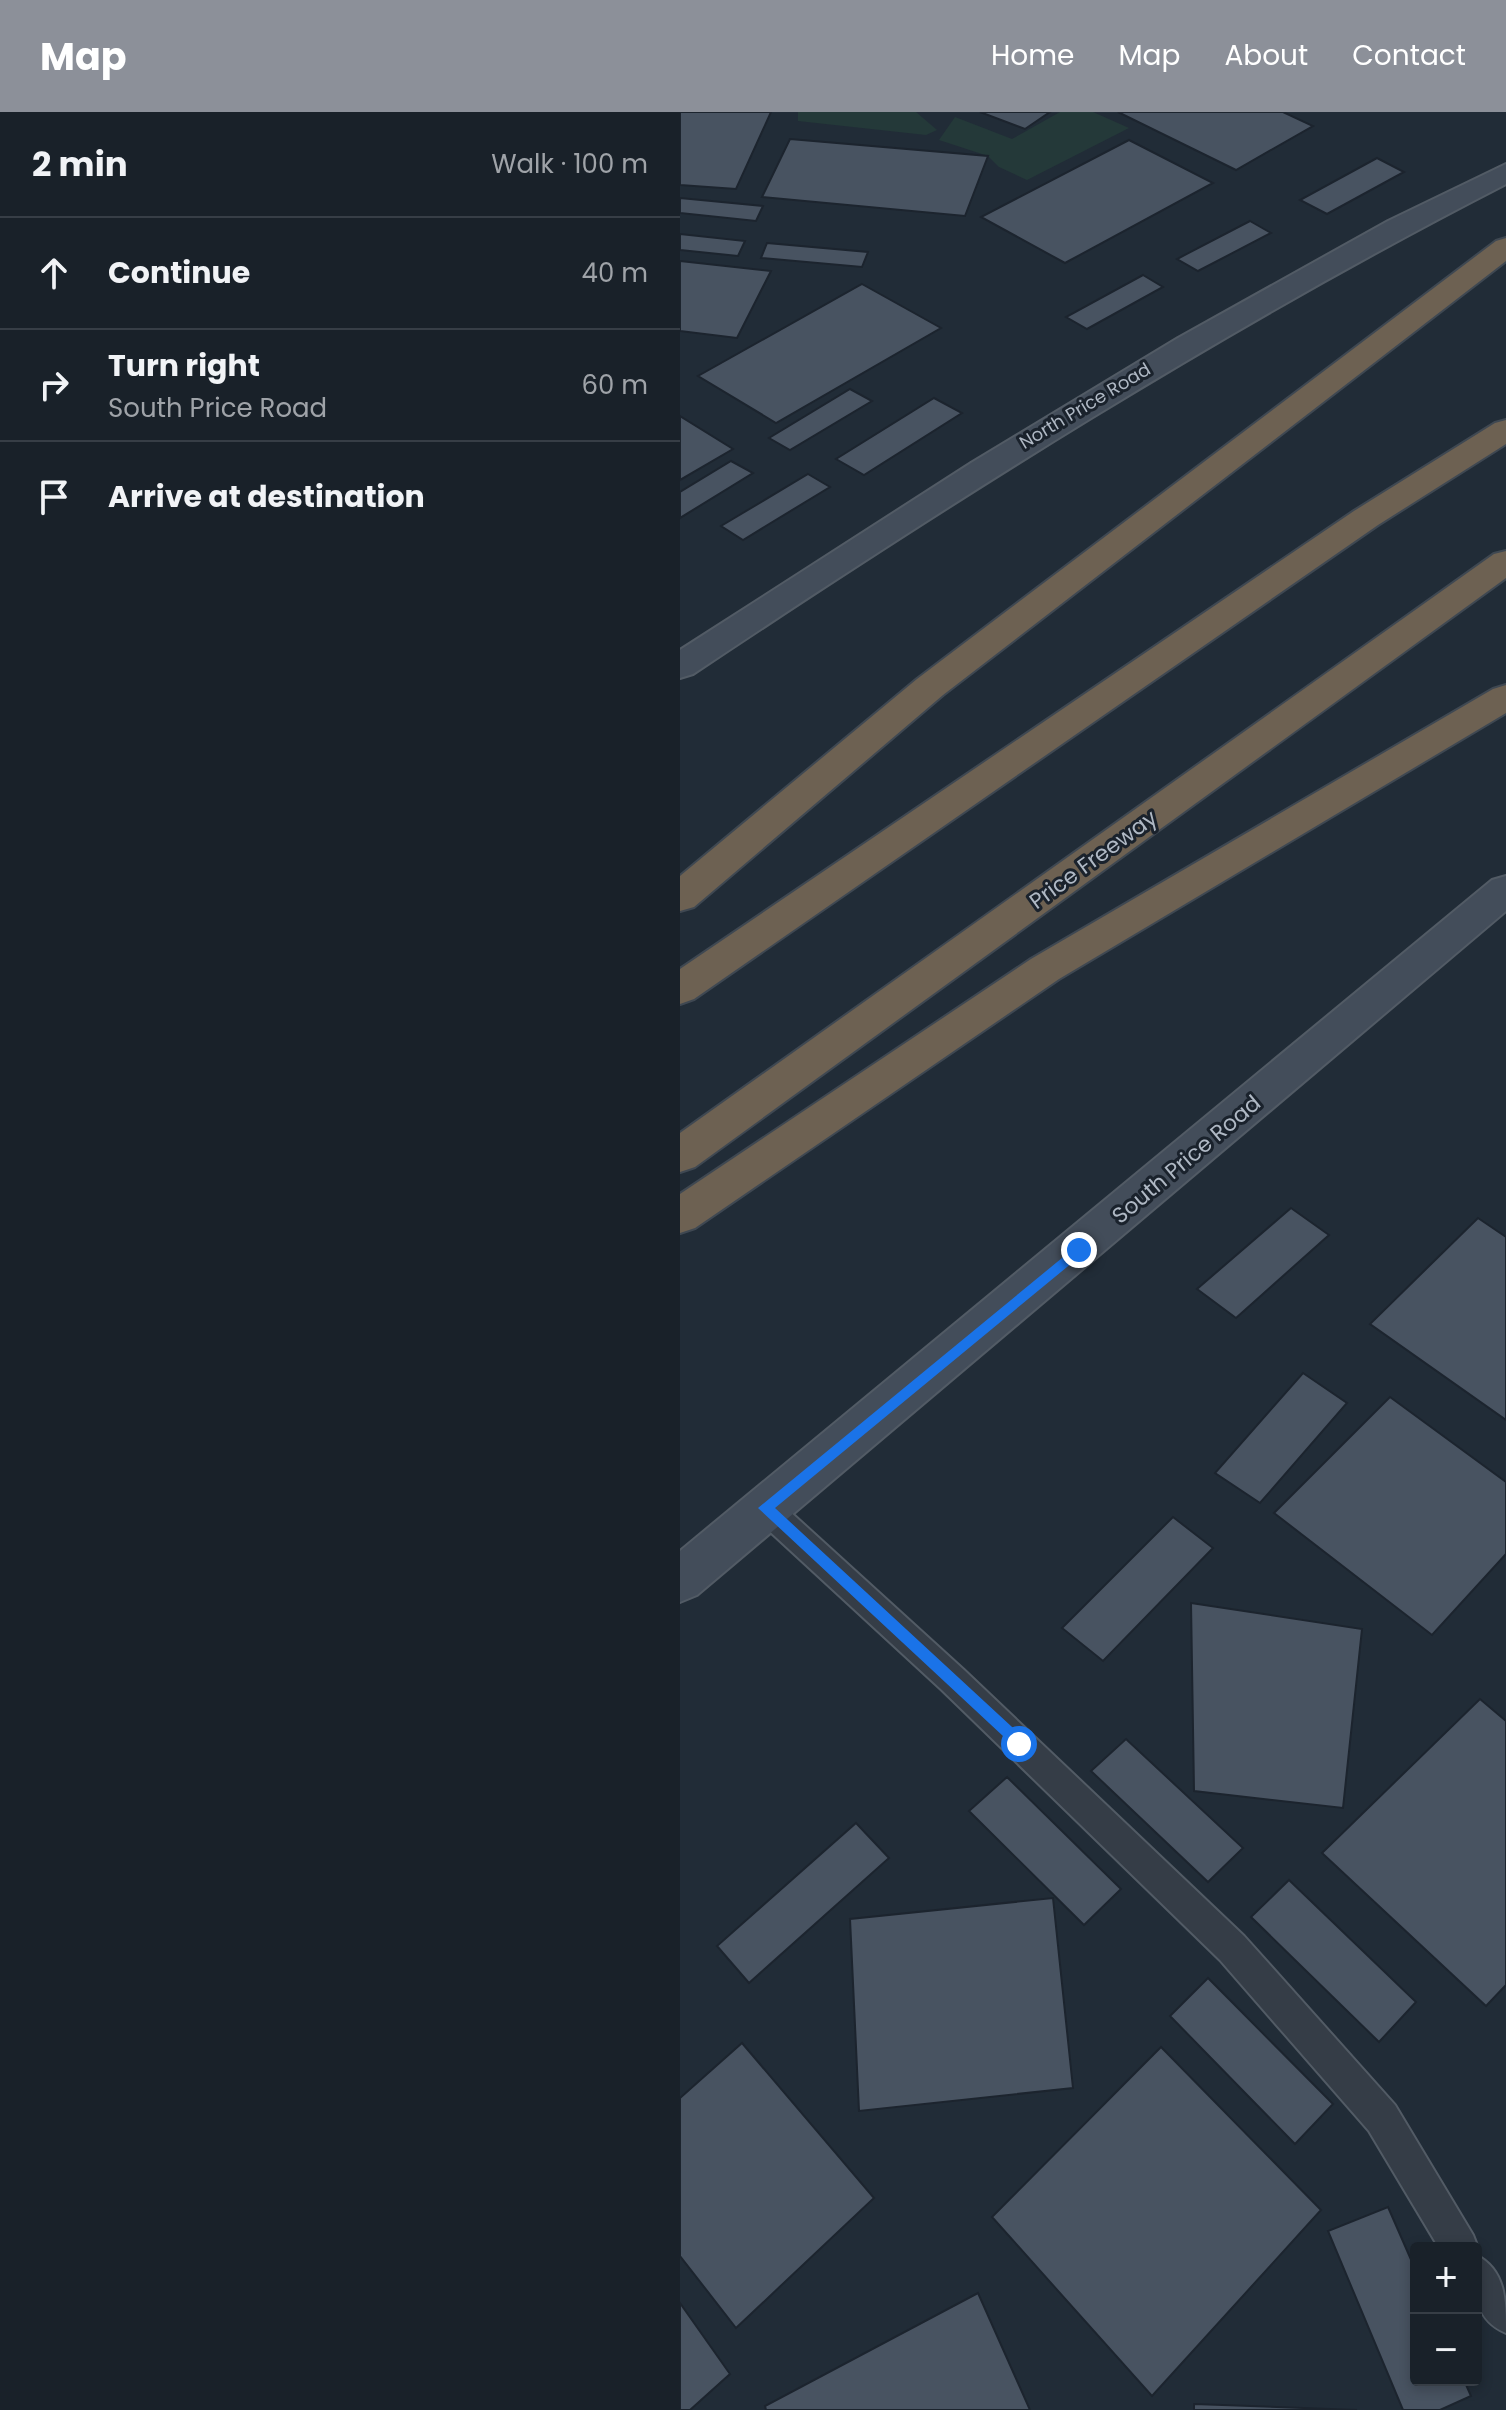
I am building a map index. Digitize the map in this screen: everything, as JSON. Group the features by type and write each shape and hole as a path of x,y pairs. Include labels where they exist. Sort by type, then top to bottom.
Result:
{"highway":[{"path":"680,897 930,687 1506,247"},
{"path":"680,989 1366,518 1506,430"},
{"name":"Price Freeway","path":"680,1155 1506,562"},
{"path":"680,1216 1045,969 1506,697"}],"main road":[{"name":"North Price Road","path":"680,666 997,458 1248,311 1506,173"},
{"name":"South Price Road","path":"680,1580 1079,1250 1506,890"}],"lane":[{"path":"765,1508 953,1680 1209,1925 1382,2118 1456,2242"},
{"path":"1482,2282 1506,2314"}],"green space":[{"path":"798,112 916,112 937,130 926,135 798,121"},
{"path":"1060,112 1093,112 1129,128 1027,180 999,167 988,156 939,140 955,117 1012,139"}],"building":[{"path":"680,112 771,112 736,189 680,185"},
{"path":"980,112 1050,112 1025,129"},
{"path":"1118,112 1283,112 1313,126 1236,170"},
{"path":"790,139 988,156 965,216 762,197"},
{"path":"1129,140 1213,183 1065,263 981,217"},
{"path":"1377,158 1404,172 1327,214 1300,200"},
{"path":"680,198 763,206 756,221 680,213"},
{"path":"1250,221 1271,233 1198,271 1177,259"},
{"path":"680,234 745,241 738,256 680,250"},
{"path":"767,243 868,252 862,267 761,258"},
{"path":"680,261 771,271 737,338 680,331"},
{"path":"1143,275 1163,287 1087,329 1066,317"},
{"path":"862,284 941,328 776,423 698,376"},
{"path":"850,389 872,401 790,450 769,438"},
{"path":"934,398 962,413 864,475 836,459"},
{"path":"680,416 733,449 680,480"},
{"path":"731,461 753,473 680,518 680,492"},
{"path":"808,474 830,487 743,540 721,526"},
{"path":"1291,1208 1329,1235 1236,1318 1197,1289"},
{"path":"1478,1218 1506,1237 1506,1420 1370,1324"},
{"path":"1303,1373 1347,1403 1260,1503 1215,1473"},
{"path":"1390,1397 1506,1482 1506,1554 1432,1635 1274,1513"},
{"path":"1173,1517 1213,1548 1103,1661 1062,1628"},
{"path":"1191,1603 1362,1629 1343,1808 1194,1791"},
{"path":"1480,1699 1506,1721 1506,1985 1486,2006 1322,1853"},
{"path":"1126,1739 1243,1848 1208,1882 1091,1771"},
{"path":"1007,1777 1121,1889 1084,1925 969,1811"},
{"path":"856,1823 889,1858 749,1983 717,1946"},
{"path":"1289,1880 1416,2002 1379,2042 1251,1917"},
{"path":"1053,1898 1073,2088 859,2111 850,1919"},
{"path":"1208,1978 1333,2104 1295,2144 1170,2016"},
{"path":"742,2043 874,2198 736,2328 680,2256 680,2098"},
{"path":"1161,2047 1321,2210 1152,2396 992,2217"},
{"path":"1388,2207 1410,2257 1410,2386 1467,2386 1471,2396 1440,2410 1403,2410 1328,2231"},
{"path":"978,2293 1030,2410 766,2410 765,2406"},
{"path":"680,2303 730,2374 690,2410 680,2410"},
{"path":"1194,2404 1357,2410 1194,2410"}],"route":[{"path":"1019,1744 765,1508 1079,1250"}]}
